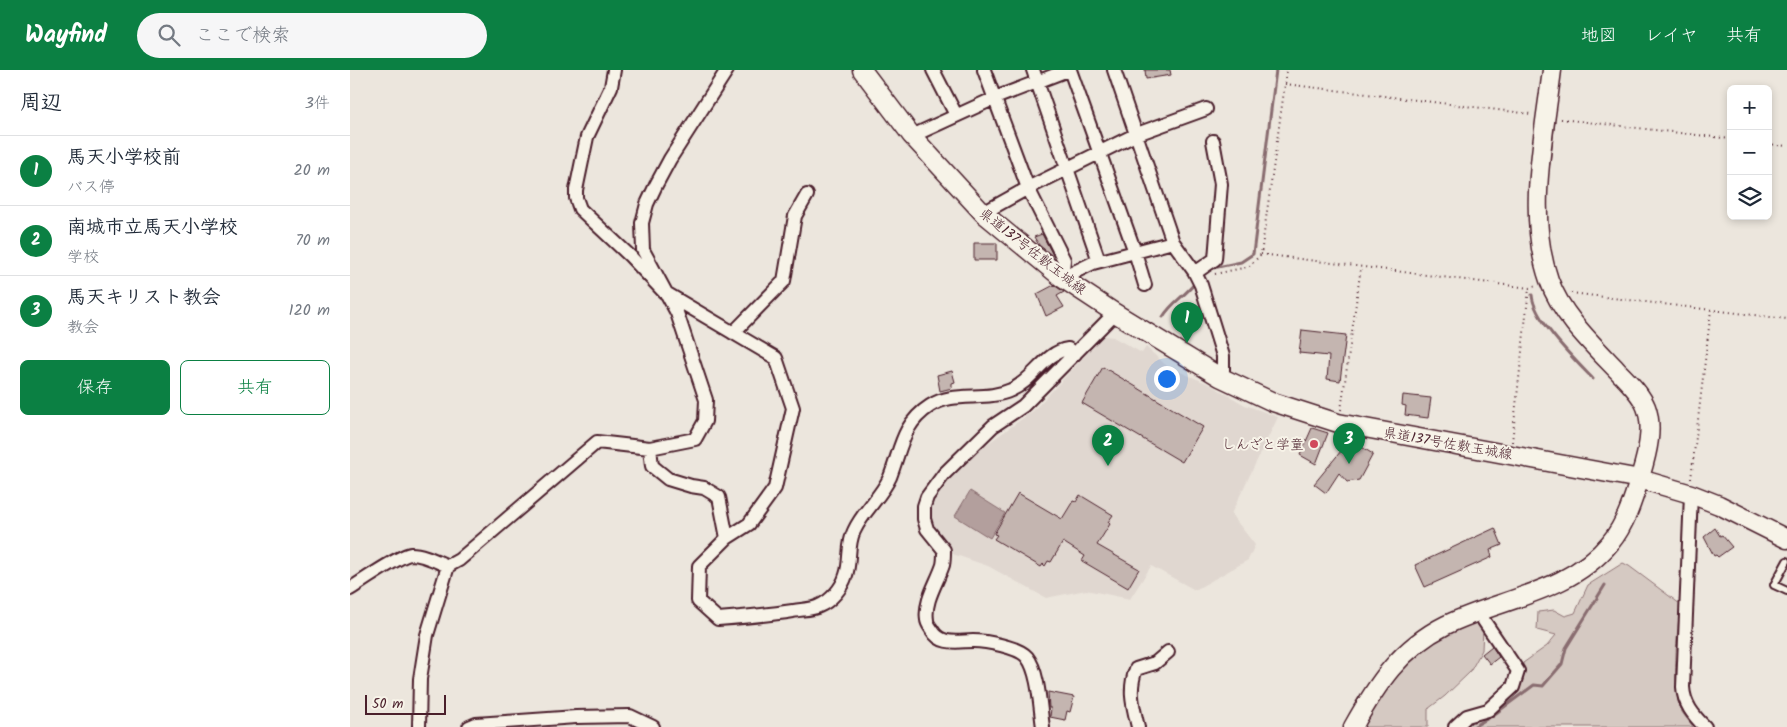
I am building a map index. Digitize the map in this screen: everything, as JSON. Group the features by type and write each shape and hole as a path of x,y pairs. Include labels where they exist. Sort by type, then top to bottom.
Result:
{"main road":[{"name":"県道137号佐敷玉城線","path":"862,70 912,136 983,213 1062,278 1115,313 1220,377 1273,402 1338,423 1511,454 1640,480 1691,494 1719,505 1787,540"},
{"path":"1353,727 1384,676 1401,656 1426,637 1445,626 1480,611 1560,582 1580,571 1598,556 1611,541 1628,512 1640,480 1648,450 1649,428 1647,409 1638,393 1567,314 1554,291 1544,262 1537,221 1537,199 1551,117 1552,70"}],"street":[{"path":"614,70 610,87 587,138 576,190 577,203 584,214 630,256 664,292 776,358 793,408 775,488 749,524 727,538 699,566 698,601 718,619 755,617 810,609 820,606 832,598 842,585 847,574 850,542 853,533 866,510 889,479 906,431 914,419 930,405 944,399 958,396 1003,394 1029,380 1053,354 1068,349 1075,354"},
{"path":"419,727 420,678 427,635 448,566 459,560 597,442 650,448 695,439 705,421 706,400 677,312 664,292 643,250 642,223 647,204 670,159 727,70"},
{"path":"933,70 956,115"},
{"path":"984,70 1028,188 1064,260 1062,278"},
{"path":"912,136 994,98 1035,76 1069,70 1135,252 1145,285"},
{"path":"1114,70 1173,242 1195,273 1201,285 1223,356 1223,370 1220,377"},
{"path":"1035,76 1099,261"},
{"path":"983,213 1028,188 1137,134 1206,109"},
{"path":"1195,273 1215,259 1221,184 1213,141"},
{"path":"733,333 784,281 795,216 807,195"},
{"path":"1062,278 1099,261 1173,242"},
{"path":"1043,727 1036,681 1031,664 1025,655 1012,648 994,644 973,641 945,641 934,635 927,621 927,608 943,564 944,550 928,529 924,519 924,506 927,497 944,474 993,426 1023,406 1115,313"},
{"path":"650,448 652,466 668,480 704,488 719,497 727,538"},
{"path":"1691,494 1683,687 1684,698 1688,708 1704,727"},
{"path":"350,589 377,571 409,554 429,558 448,566"},
{"path":"1455,727 1466,716 1488,710 1513,687 1518,671 1484,621 1480,611"},
{"path":"1138,727 1131,703 1136,669 1155,662 1168,652"},
{"path":"469,727 476,724 615,716 630,716 653,727"}],"lane":[{"path":"1787,561 1774,585 1787,591"}],"path":[{"path":"1201,285 1213,274 1247,267 1261,254 1287,70"},
{"path":"1285,84 1727,139"},
{"path":"1772,144 1787,146"},
{"path":"1261,254 1530,288 1511,454"},
{"path":"1338,423 1362,267"},
{"path":"1554,291 1787,319"},
{"path":"1691,494 1712,310"}],"shaded area":[{"path":"1104,336 1113,337 1142,353 1146,347 1168,367 1209,384 1245,405 1278,417 1231,514 1255,545 1248,560 1195,590 1151,566 1130,599 1086,590 1046,598 988,566 950,553 944,538 931,525 930,510 935,496 951,477 972,455 1033,411"},
{"path":"970,491 1005,513 990,538 955,516"},
{"path":"1623,563 1680,604 1676,690 1682,712 1693,727 1460,727 1514,693 1522,680 1523,663 1547,646 1556,635 1537,630 1538,612 1554,610 1565,616 1575,613 1588,585"},
{"path":"1476,616 1483,627 1482,650 1470,672 1428,709 1428,727 1360,727 1392,677 1427,642"}],"building":[{"path":"1145,70 1170,70 1171,75 1146,79"},
{"path":"1042,234 1054,257 1039,245 1034,237"},
{"path":"974,243 997,243 997,260 974,260"},
{"path":"1054,285 1064,292 1057,296 1064,307 1046,316 1037,294"},
{"path":"1302,330 1346,335 1340,381 1327,379 1329,356 1299,353"},
{"path":"1103,367 1203,427 1182,462 1082,403"},
{"path":"952,371 955,382 952,383 952,388 940,391 937,375"},
{"path":"1403,395 1431,398 1428,418 1405,415 1406,406 1402,405"},
{"name":"しんざと学童","path":"1312,428 1328,433 1316,464 1300,455"},
{"path":"1350,440 1373,454 1359,480 1347,482 1339,473 1326,493 1314,484"},
{"path":"1018,493 1062,519 1073,501 1076,502 1080,495 1113,515 1108,522 1110,524 1097,545 1139,569 1128,588 1082,561 1085,556 1063,542 1051,562 1048,561 1045,566 1043,564 1041,567 994,539 997,535 994,534"},
{"path":"1495,528 1502,545 1490,550 1492,557 1425,587 1415,565"},
{"path":"1715,528 1720,536 1722,535 1732,547 1718,557 1714,556 1704,537"},
{"path":"1492,646 1499,657 1490,664 1482,654"},
{"path":"1048,692 1074,697 1070,712 1067,711 1065,720 1050,717 1051,708 1049,708"}],"waterway":[{"path":"1213,268 1241,262 1253,254 1276,70"},
{"path":"1549,164 1554,122"},
{"path":"1163,317 1195,283"},
{"path":"1532,295 1534,305 1547,328 1593,379"},
{"path":"1473,727 1492,716 1534,685 1543,686 1562,664 1566,648 1605,585"}],"place":[{"name":"馬天小学校前","path":"1187,343"},
{"name":"しんざと学童","path":"1314,444"},
{"name":"馬天キリスト教会","path":"1349,464"},
{"name":"南城市立馬天小学校","path":"1108,466"}]}
